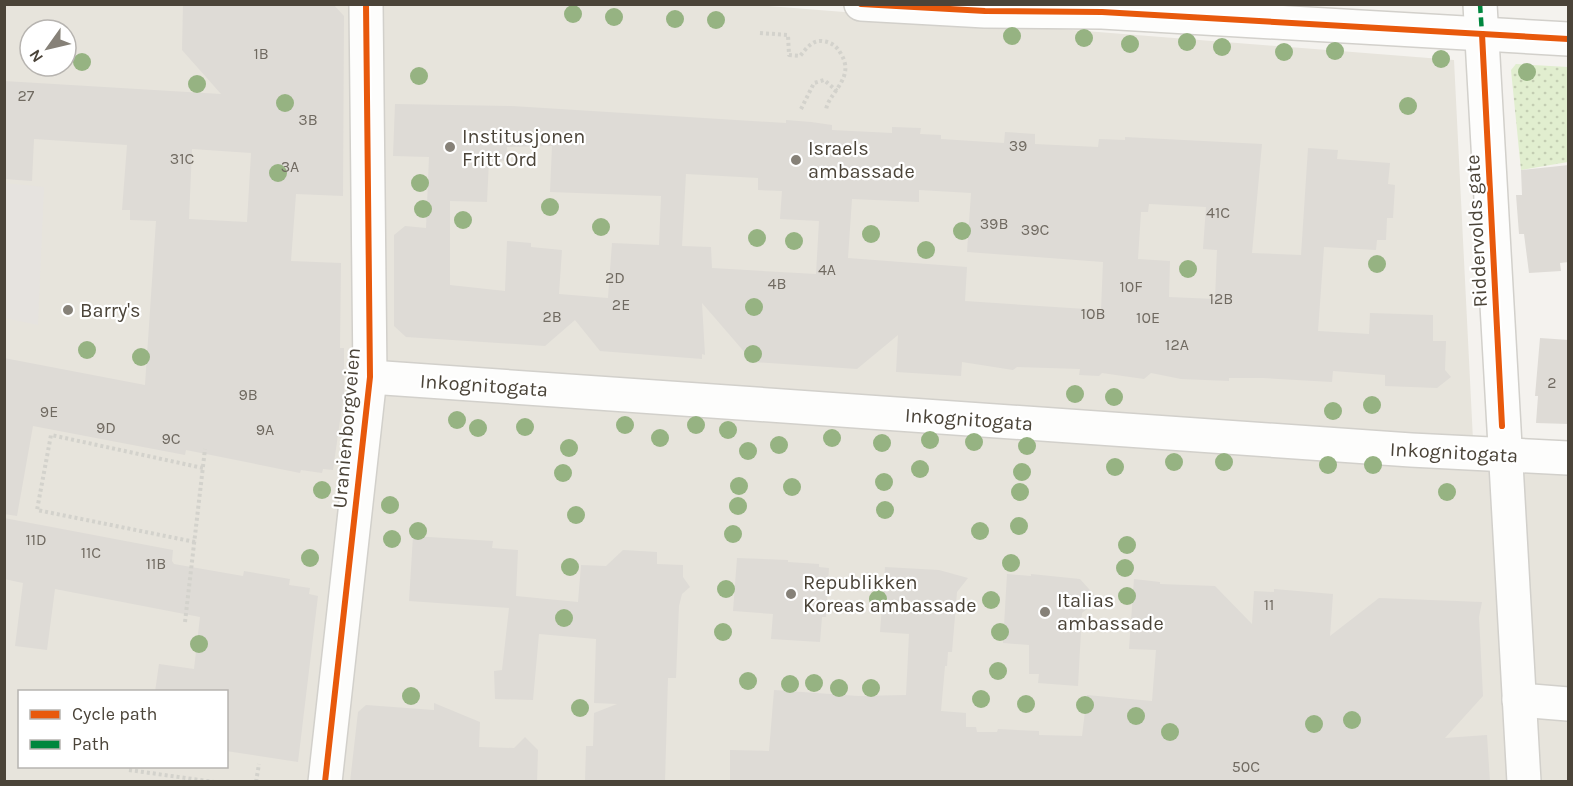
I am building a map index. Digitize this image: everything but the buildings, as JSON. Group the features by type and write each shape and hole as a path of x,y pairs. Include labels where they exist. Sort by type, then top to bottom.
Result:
{"street":[{"name":"Uranienborgveien","path":"325,782 370,377 366,4"},
{"path":"861,4 985,11 1481,20 1569,39"},
{"name":"Riddervolds gate","path":"1481,20 1524,782"},
{"name":"Inkognitogata","path":"370,377 1569,458"},
{"path":"1520,712 1569,704"},
{"path":"1520,712 1569,725"}],"path":[{"path":"760,33 788,35 789,55 800,56 815,42 834,45 844,58 845,68 837,92 826,105 826,110"},
{"path":"801,109 814,83 824,80 837,92"},
{"path":"195,542 37,510 51,435 203,468"},
{"path":"185,622 205,449"},
{"path":"256,782 259,764"},
{"path":"129,770 214,782"}],"shaded area":[{"path":"742,4 1454,60 1474,460 1568,467 1568,781 5,782 5,5"},
{"path":"5,183 44,187 38,325 5,318"}],"green space":[{"path":"1516,64 1568,67 1568,162 1521,170 1511,70"}],"marked path":[{"path":"1480,4 1482,34"}],"cycle path":[{"path":"325,782 370,377 366,4"},
{"path":"861,4 985,11 1102,12 1568,39"},
{"path":"1482,34 1502,426"}],"place":[{"name":"Institusjonen Fritt Ord","path":"450,147"},
{"name":"Israels ambassade","path":"796,160"},
{"name":"Barry's","path":"68,310"},
{"name":"Republikken Koreas ambassade","path":"791,594"},
{"name":"Italias ambassade","path":"1045,612"}]}
